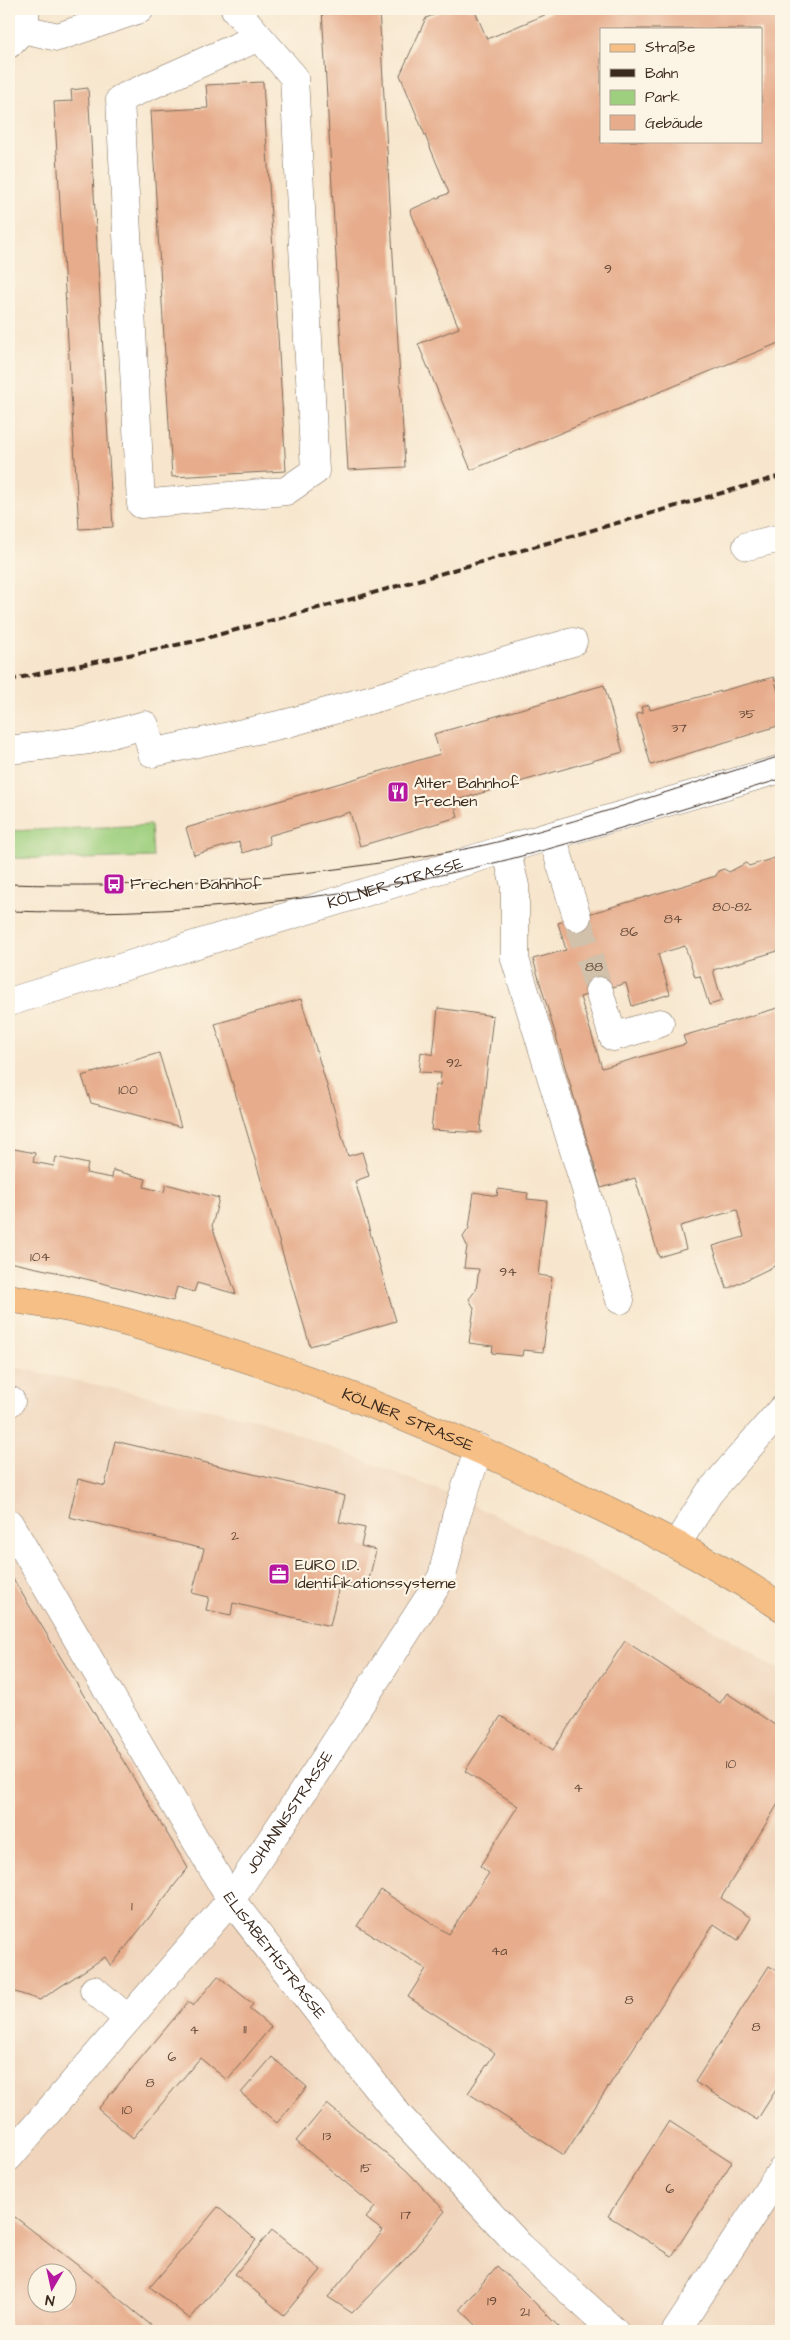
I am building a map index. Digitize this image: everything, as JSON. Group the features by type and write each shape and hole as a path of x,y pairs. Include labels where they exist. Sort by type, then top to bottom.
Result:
{"main road":[{"name":"KÖLNER STRASSE","path":"9,1298 86,1312 281,1370 479,1448 676,1545 781,1607"}],"street":[{"path":"19,27 58,37 140,9"},
{"path":"235,9 294,77 315,471 286,491 140,504 120,99 259,37"},
{"path":"747,546 781,538"},
{"path":"9,750 89,740 145,725 152,753 288,723 573,642"},
{"name":"KÖLNER STRASSE","path":"9,1002 506,849 781,769"},
{"path":"552,836 577,918"},
{"path":"506,849 515,886 515,959 620,1300"},
{"path":"599,991 613,1037 660,1023"},
{"path":"676,1545 709,1493 781,1410"},
{"name":"JOHANNISSTRASSE","path":"9,2157 231,1900 326,1757 442,1577 456,1517 479,1448"},
{"name":"ELISABETHSTRASSE","path":"9,1523 231,1900 400,2117 520,2246 614,2331"},
{"path":"94,1990 128,2019"},
{"path":"676,2331 781,2170"}],"shaded area":[{"path":"9,1366 264,1421 461,1499 658,1596 781,1671 781,2331 9,2331"}],"green space":[{"path":"151,825 153,857 82,859 9,858 9,831"}],"building":[{"path":"322,9 379,9 405,467 348,470"},
{"path":"448,9 474,9 487,39 559,9 781,9 781,342 471,470 418,344 459,328 410,210 449,193 400,75 426,18"},
{"path":"263,82 286,471 172,477 151,111 208,108 206,85"},
{"path":"88,88 113,527 79,529 54,102 72,101 71,90"},
{"path":"774,677 781,703 781,725 651,765 636,714 643,713 641,707 649,705 650,710"},
{"path":"604,685 623,752 454,801 458,817 360,846 350,812 268,836 270,844 243,853 239,842 194,855 186,828 440,754 434,734"},
{"path":"781,856 781,950 713,970 722,1001 709,1005 700,976 695,977 685,946 658,954 670,994 632,1006 626,983 580,997 602,1068 686,1044 683,1036 781,1007 781,1263 727,1289 713,1246 744,1237 737,1210 680,1226 686,1249 659,1257 635,1178 601,1188 533,959 566,950 558,923 716,876 718,871 724,869 729,872 746,863 749,866"},
{"path":"301,999 348,1156 362,1152 369,1176 355,1181 396,1321 310,1346 215,1024"},
{"path":"438,1008 493,1016 481,1133 431,1130 436,1085 440,1085 441,1073 419,1072 421,1052 433,1055"},
{"path":"159,1053 181,1127 91,1103 82,1076"},
{"path":"9,1148 35,1153 33,1162 54,1166 56,1157 88,1164 86,1173 112,1178 113,1170 146,1179 144,1187 164,1192 166,1184 219,1198 212,1226 236,1294 197,1283 194,1292 177,1287 173,1301 9,1262"},
{"path":"498,1189 528,1193 527,1199 547,1201 538,1275 552,1277 543,1352 523,1350 522,1356 492,1353 493,1346 469,1343 474,1308 469,1299 476,1290 479,1269 464,1268 467,1246 463,1237 469,1228 474,1192 497,1196"},
{"path":"115,1441 345,1496 339,1522 365,1528 361,1546 376,1550 367,1588 340,1582 330,1626 233,1603 231,1615 206,1610 209,1597 192,1593 204,1549 69,1517 78,1479 105,1486"},
{"path":"9,1572 188,1868 111,1966 105,1957 40,2000 9,1990"},
{"path":"625,1641 720,1703 727,1693 781,1729 781,1799 721,1898 751,1918 738,1940 714,1924 564,2155 468,2093 495,2053 408,1997 426,1969 357,1926 381,1890 449,1934 489,1873 480,1866 518,1806 465,1771 501,1716 553,1750"},
{"path":"769,1966 781,1973 781,2082 757,2120 695,2082"},
{"path":"218,1976 253,2004 249,2009 271,2027 227,2080 200,2058 133,2138 98,2109 188,2002 193,2006"},
{"path":"272,2057 307,2087 277,2123 241,2093"},
{"path":"327,2104 406,2170 445,2211 409,2255 352,2313 328,2297 383,2231 366,2218 375,2207 296,2141"},
{"path":"669,2121 732,2162 672,2256 608,2216"},
{"path":"218,2207 256,2240 190,2319 150,2287"},
{"path":"11,2214 73,2262 28,2262 28,2312 78,2312 78,2266 158,2331 9,2331 9,2217"},
{"path":"272,2230 321,2270 284,2315 235,2274"},
{"path":"497,2266 563,2331 482,2331 460,2309"}],"tunnel":[{"path":"577,917 599,991"}],"tram line":[{"path":"9,884 153,884 249,878 345,868 448,852 491,844 540,831 781,756"},
{"path":"9,911 67,912 183,909 298,899 355,891 412,881 508,860 626,827 781,779"}],"railway":[{"path":"9,680 191,642 359,597 781,476"}],"place":[{"name":"Alter Bahnhof Frechen","path":"398,792"},
{"name":"Frechen Bahnhof","path":"114,884"},
{"name":"EURO I.D. Identifikationssysteme","path":"279,1574"}]}
